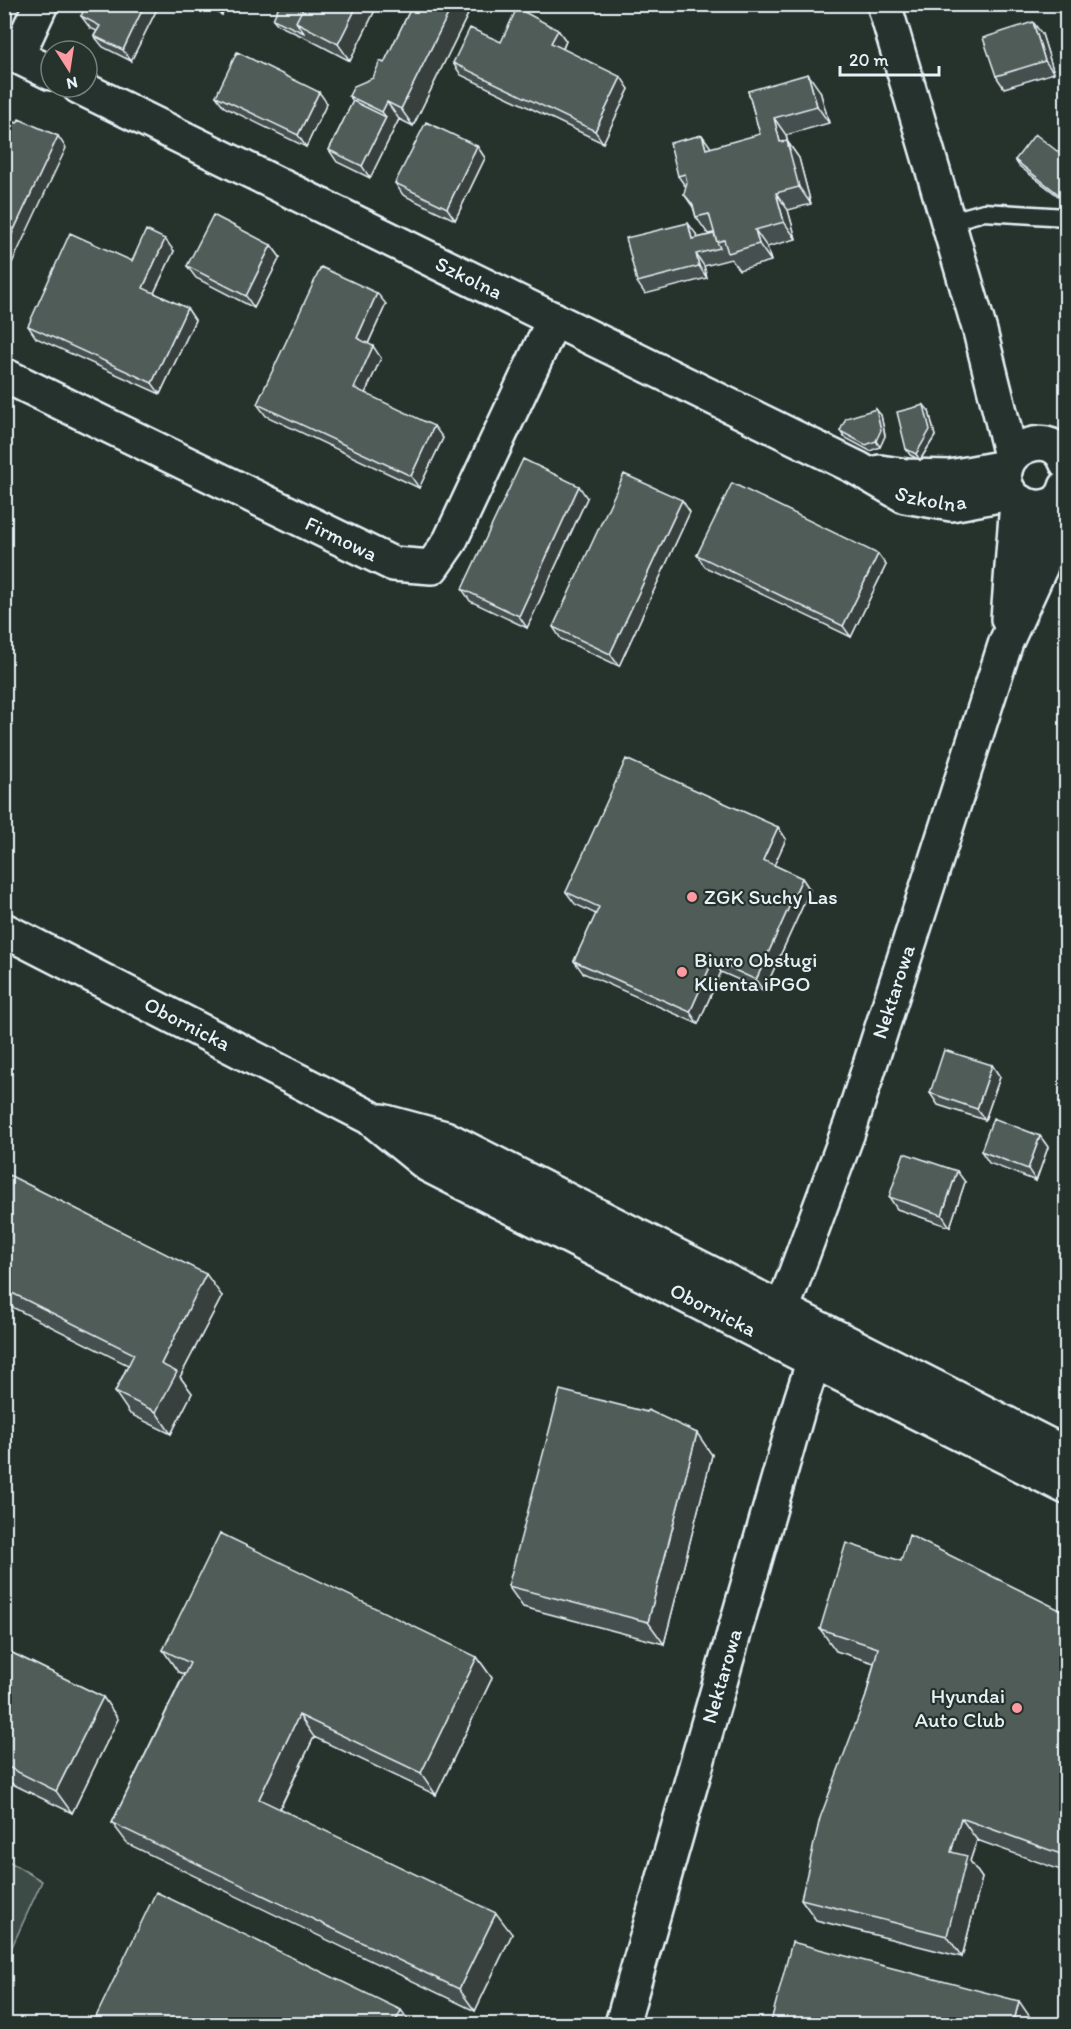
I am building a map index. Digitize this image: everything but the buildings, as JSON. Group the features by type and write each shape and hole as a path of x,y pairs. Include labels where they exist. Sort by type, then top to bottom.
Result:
{"street":[{"path":"39,67 11,53 41,4"},
{"path":"884,4 981,331 1043,473"},
{"name":"Szkolna","path":"99,97 857,468 905,496 951,504 1043,473"},
{"name":"Firmowa","path":"4,375 393,564 432,567 450,541 554,319"},
{"name":"Nektarowa","path":"777,1325 851,1124 1006,642 1041,566 1043,473"},
{"name":"Obornicka","path":"4,930 369,1118 429,1165 777,1325 823,1330 1066,1454"},
{"name":"Obornicka","path":"777,1325 814,1361 1066,1487"},
{"name":"Nektarowa","path":"622,2025 823,1330"}],"lane":[{"path":"948,222 984,212 1066,217"}],"shaded area":[{"path":"5,1859 42,1881 5,1962"}],"place":[{"name":"ZGK Suchy Las","path":"692,897"},
{"name":"Biuro Obsługi Klienta iPGO","path":"682,972"},
{"name":"Hyundai Auto Club","path":"1017,1708"}]}
